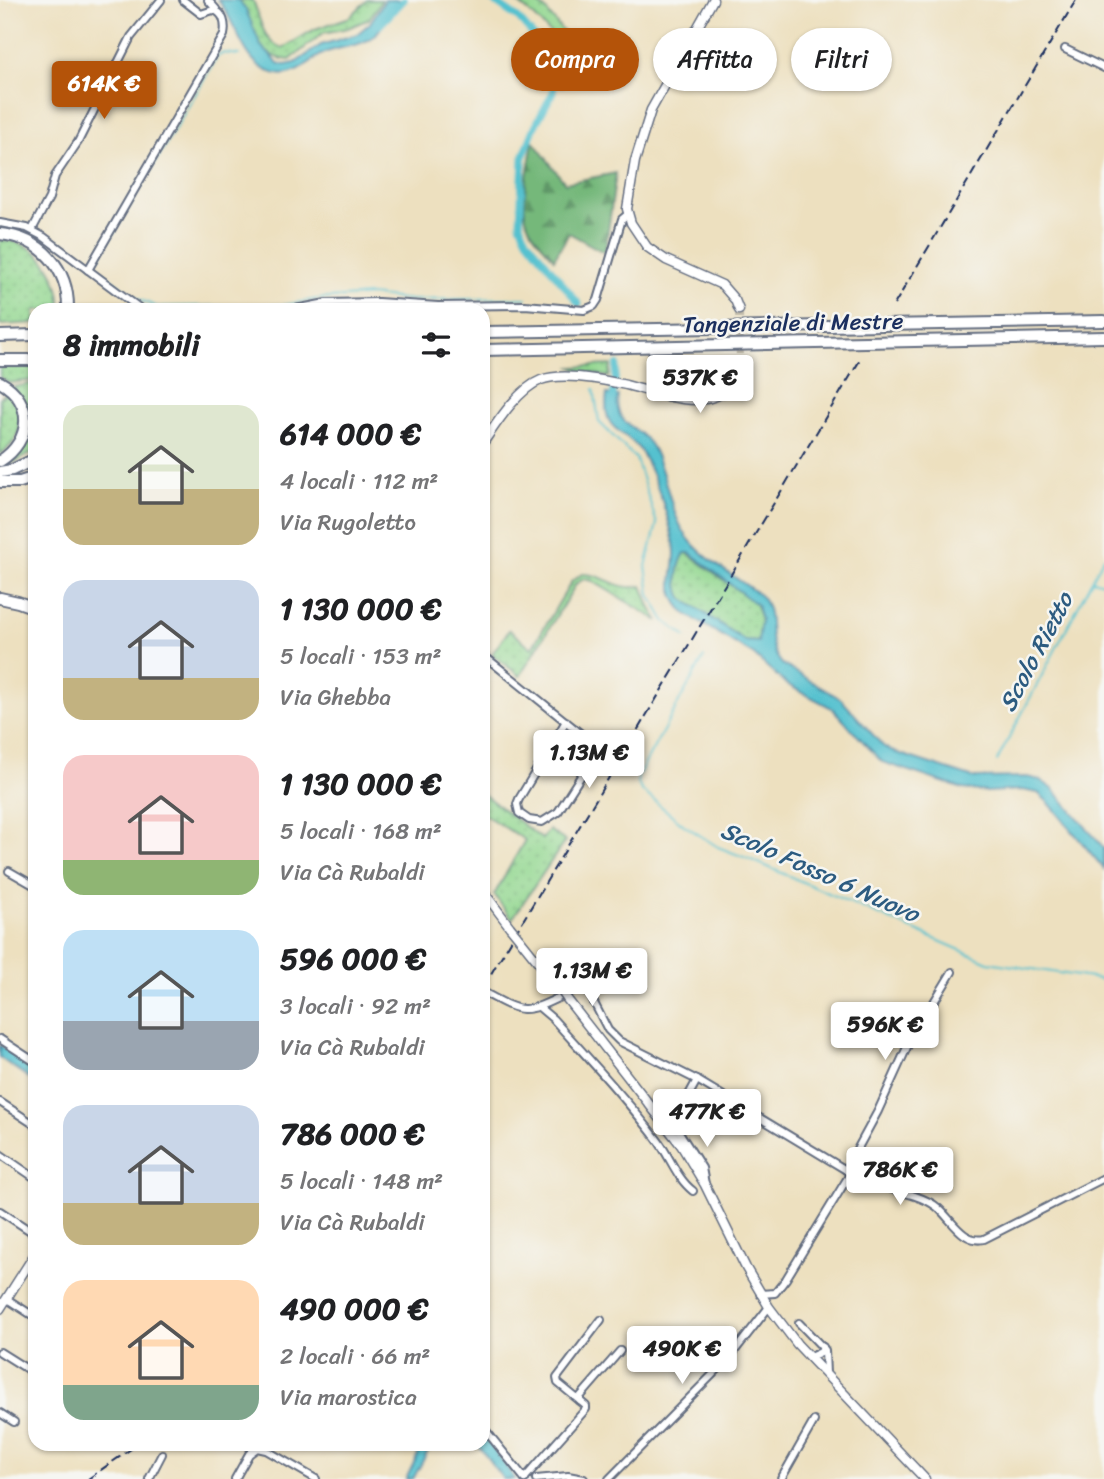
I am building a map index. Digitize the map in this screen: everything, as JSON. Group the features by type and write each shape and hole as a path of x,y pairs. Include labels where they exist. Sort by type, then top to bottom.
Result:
{"highway":[{"path":"0,234 25,239 36,245 54,262 64,284 68,303"},
{"name":"Tangenziale di Mestre","path":"490,332 1104,321"},
{"path":"0,336 28,335"},
{"name":"Tangenziale di Mestre","path":"490,350 1104,337"},
{"path":"0,343 28,342"},
{"path":"0,360 28,360"},
{"path":"0,461 19,445 25,427 25,413 20,401 6,386"},
{"path":"0,472 28,463"},
{"path":"0,482 28,479"},
{"path":"0,601 19,602 28,606"}],"street":[{"path":"32,230 48,198 53,180 78,142 129,40 161,0"},
{"path":"183,0 201,14 213,9 217,11"},
{"path":"88,270 223,38 225,23 208,0"},
{"path":"713,0 651,110 628,192 628,214 635,232 647,247 666,260 722,285 735,300 739,310"},
{"path":"1065,49 1104,68"},
{"path":"490,305 525,305 584,310 594,306 622,219 628,214"},
{"path":"0,223 32,230 133,303"},
{"path":"326,303 393,303"},
{"path":"490,434 514,402 541,380 603,380 668,396 703,400 715,397 730,386 740,363"},
{"path":"490,661 568,722 595,745 595,754 558,812 542,822 530,820 519,813 517,804 568,722"},
{"path":"9,871 28,882"},
{"path":"490,900 681,1145 769,1307 810,1357 925,1479"},
{"path":"760,1294 771,1295 779,1289 848,1172 908,1045 952,972"},
{"path":"490,995 522,1010 540,1008 577,989 584,989 590,995 608,1030 619,1041 697,1080 870,1184 930,1202 965,1236 978,1241 1104,1178"},
{"path":"540,1008 553,1019 649,1128 664,1147 685,1183 694,1191"},
{"path":"0,1039 28,1057"},
{"path":"697,1080 679,1113 677,1130 702,1168 705,1185"},
{"path":"0,1102 28,1120"},
{"path":"656,1111 668,1117 679,1113"},
{"path":"0,1154 28,1173"},
{"path":"0,1211 28,1229"},
{"path":"0,1309 28,1265"},
{"path":"7,1299 28,1312"},
{"path":"609,1479 730,1357 769,1307"},
{"path":"490,1436 524,1479 586,1409 556,1378 601,1320"},
{"path":"799,1323 826,1352 826,1374"},
{"path":"810,1357 821,1352 823,1347"},
{"path":"580,1401 580,1397 620,1351"},
{"path":"0,1352 28,1370"},
{"path":"0,1413 14,1422"},
{"path":"781,1479 814,1421"},
{"path":"236,1479 253,1451"},
{"path":"268,1451 316,1479"},
{"path":"149,1479 162,1454"},
{"path":"536,1479 568,1476 584,1479"}],"green space":[{"path":"239,0 253,0 266,35 283,48 315,29 350,17 367,0 382,0 369,19 348,28 323,33 290,60 278,58 262,47"},
{"path":"513,0 532,0 545,9 560,28 544,28"},
{"path":"533,141 565,183 616,173 605,253 569,233 554,259 534,234 528,224 525,210 526,180"},
{"path":"0,240 26,246 45,262 57,284 60,303 28,303 28,323 0,325"},
{"path":"611,365 609,377 572,367"},
{"path":"0,367 28,367 28,381 9,383 0,377"},
{"path":"28,384 28,455 0,465 25,437 14,387"},
{"path":"9,390 17,407 20,425 14,440 0,454 0,398"},
{"path":"687,553 755,603 761,620 758,642 745,641 682,598 678,576 683,554"},
{"path":"582,574 597,576 625,587 642,586 659,621 592,581 584,579 576,584 520,676 492,654 509,630 532,648 572,581"},
{"path":"490,799 542,839 549,830 565,841 512,919 494,895 525,840 490,818"}],"water":[{"path":"218,0 238,0 246,10 261,46 278,63 285,65 295,63 321,45 357,34 370,23 385,0 402,0 371,38 325,53 298,71 282,75 262,68 254,61"},
{"path":"607,394 618,396 617,406 623,420 652,447 678,521 692,543 761,596 769,612 773,646 782,664 841,699 883,746 891,751 974,778 1027,777 1040,780 1053,789 1104,848 1104,869 1038,793 1022,790 987,792 963,789 882,762 832,708 786,684 754,655 686,614 674,596 674,543 657,486 643,455 637,446 612,424 606,408","holes":["685,553 690,553 757,605 761,620 758,642 745,641 682,598 678,587 679,569"]},
{"path":"0,1045 28,1064 28,1077 0,1058"},
{"path":"490,1444 515,1479 503,1479 482,1451 490,1451"},
{"path":"420,1451 428,1451 413,1479 406,1479"}],"waterway":[{"path":"380,25 404,0"},
{"path":"492,0 518,18 557,63 553,92 523,157 520,224 527,239 579,304"},
{"name":"Scolo Fosso 6 Nuovo","path":"148,303 136,298 94,266 218,56 224,53 239,55"},
{"name":"Scolo Fosso 6 Nuovo","path":"296,303 370,295 412,300 527,298"},
{"path":"612,404 617,365"},
{"name":"Scolo Fosso 6 Nuovo","path":"594,389 599,422 636,459 657,524 646,566 650,595 665,621 686,637"},
{"name":"Scolo Rietto","path":"997,761 1104,557"},
{"path":"1092,580 1104,583"},
{"name":"Scolo Fosso 6 Nuovo","path":"704,657 638,776 641,790 684,825 718,847 988,962 1104,980"}],"tunnel":[{"path":"739,310 740,363"}],"railway":[{"path":"894,305 1076,0"},
{"path":"490,975 860,360"},
{"path":"88,1479 128,1451"}]}
